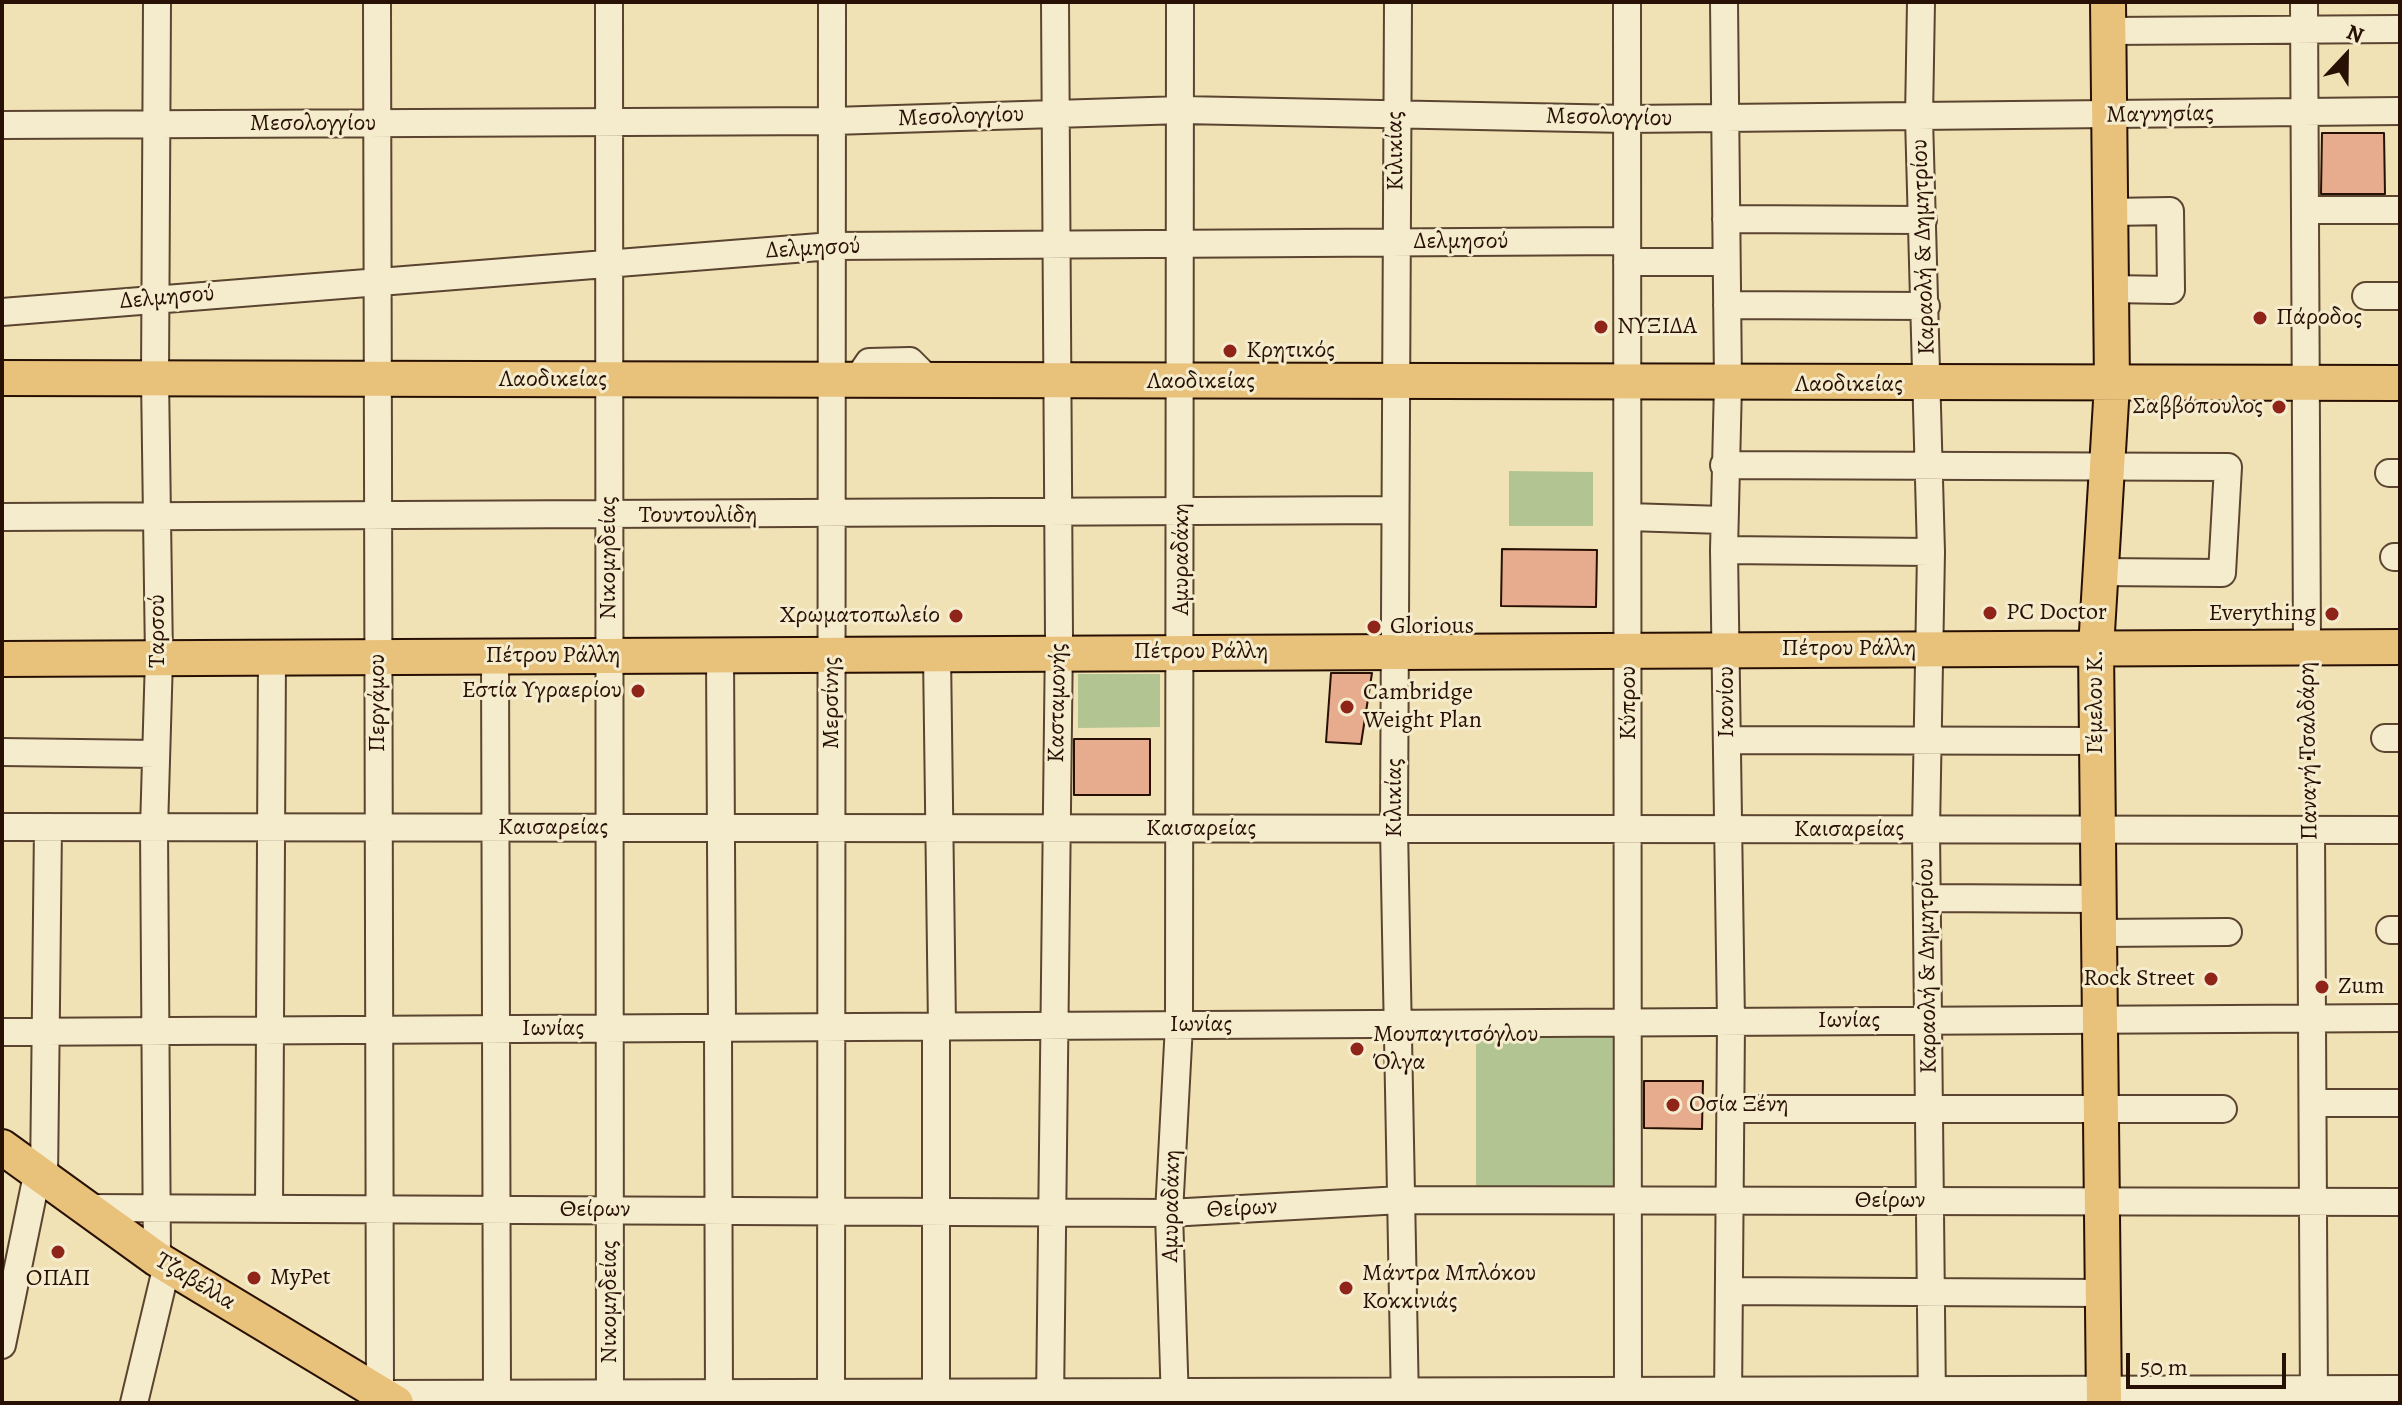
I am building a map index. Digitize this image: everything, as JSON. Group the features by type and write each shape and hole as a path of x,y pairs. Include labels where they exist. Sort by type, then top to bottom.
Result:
{"main road":[{"name":"Γέμελου Κ.","path":"2104,1397 2096,648 2112,385 2108,17"},
{"name":"Λαοδικείας","path":"2,378 1929,385 2400,383"},
{"name":"Πέτρου Ράλλη","path":"2,659 2400,647"},
{"name":"Τζαβέλλα","path":"2,1147 162,1262 385,1400"}],"street":[{"name":"Ταρσού","path":"134,1403 162,1262 156,1208 154,1031 154,829 159,658 155,378 157,2"},
{"name":"Περγάμου","path":"377,2 380,1209 385,1400"},
{"name":"Νικομηδείας","path":"609,2 610,1398"},
{"name":"Μερσίνης","path":"831,1398 832,515 844,381 832,246 832,2"},
{"name":"Κασταμονής","path":"1050,1398 1050,1212 1057,1026 1059,653 1055,2"},
{"name":"Αμυραδάκη","path":"1175,1398 1169,1213 1179,1025 1182,653 1180,2"},
{"name":"Κιλικίας","path":"1398,2 1395,113 1394,828 1405,1398"},
{"name":"Κύπρου","path":"1627,2 1628,1397"},
{"name":"Ικονίου","path":"1724,2 1728,384 1723,520 1731,1022 1728,1397"},
{"name":"Καραολή & Δημητρίου","path":"1921,2 1919,118 1929,385 1931,552 1926,830 1932,1397"},
{"name":"Παναγή Τσαλδάρη","path":"2304,2 2307,647"},
{"path":"2108,17 2304,30 2400,29"},
{"name":"Μεσολογγίου","path":"2,125 833,121 1182,110 1627,119 1919,118"},
{"name":"Μαγνησίας","path":"1919,118 2400,111"},
{"path":"2305,210 2400,210"},
{"path":"2110,212 2170,211 2171,290 2110,289"},
{"path":"1726,219 1923,220"},
{"name":"Δελμησού","path":"2,312 832,246 1397,243 1627,251 1726,262"},
{"path":"2366,296 2400,296"},
{"path":"1727,305 1926,306"},
{"path":"1724,465 2228,467 2222,573 2100,572"},
{"name":"Τουντουλίδη","path":"2,517 1394,510"},
{"path":"1628,517 1723,520"},
{"path":"1724,550 1931,552"},
{"path":"936,1398 939,1027 937,654"},
{"path":"719,1398 720,655"},
{"path":"495,656 498,828 497,1394"},
{"path":"269,1209 272,657"},
{"path":"1727,740 2096,741"},
{"path":"2,752 156,754"},
{"name":"Καισαρείας","path":"2,827 2400,830"},
{"path":"2,1345 40,1177 48,827"},
{"name":"Παναγή Τσαλδάρη","path":"2311,830 2314,1396"},
{"path":"1927,898 2098,899"},
{"path":"2099,933 2228,932"},
{"name":"Ιωνίας","path":"2,1032 2400,1018"},
{"path":"2313,1103 2400,1103"},
{"path":"1731,1109 2223,1109"},
{"name":"Θείρων","path":"85,1208 1169,1213 1401,1200 2400,1202"},
{"path":"1729,1291 2103,1293"},
{"path":"385,1400 497,1394 610,1398 2314,1396 2400,1389"}],"path":[{"name":"Παναγή Τσαλδάρη","path":"2307,647 2311,830"}],"green space":[{"path":"1509,471 1593,472 1593,526 1509,526"},
{"path":"1078,674 1160,674 1160,727 1078,728"},
{"path":"1476,1035 1618,1035 1619,1188 1476,1188"}],"building":[{"path":"2322,133 2384,133 2385,194 2321,194"},
{"path":"1502,549 1597,550 1596,607 1501,606"},
{"name":"Cambridge Weight Plan","path":"1331,673 1372,673 1361,744 1326,742"},
{"path":"1074,739 1150,739 1150,795 1074,795"},
{"name":"Οσία Ξένη","path":"1644,1081 1703,1081 1702,1129 1644,1128"}],"place":[{"name":"Πάροδος","path":"2260,318"},
{"name":"ΝΥΞΙΔΑ","path":"1601,327"},
{"name":"Κρητικός","path":"1230,351"},
{"name":"Σαββόπουλος","path":"2279,407"},
{"name":"PC Doctor","path":"1990,613"},
{"name":"Everything","path":"2332,614"},
{"name":"Χρωματοπωλείο","path":"956,616"},
{"name":"Glorious","path":"1374,627"},
{"name":"Εστία Υγραερίου","path":"638,691"},
{"name":"Cambridge Weight Plan","path":"1347,707"},
{"name":"Rock Street","path":"2211,979"},
{"name":"Zum","path":"2322,987"},
{"name":"Μουπαγιτσόγλου Όλγα","path":"1357,1049"},
{"name":"Οσία Ξένη","path":"1673,1105"},
{"name":"ΟΠΑΠ","path":"58,1252"},
{"name":"MyPet","path":"254,1278"},
{"name":"Μάντρα Μπλόκου Κοκκινιάς","path":"1346,1288"}]}
